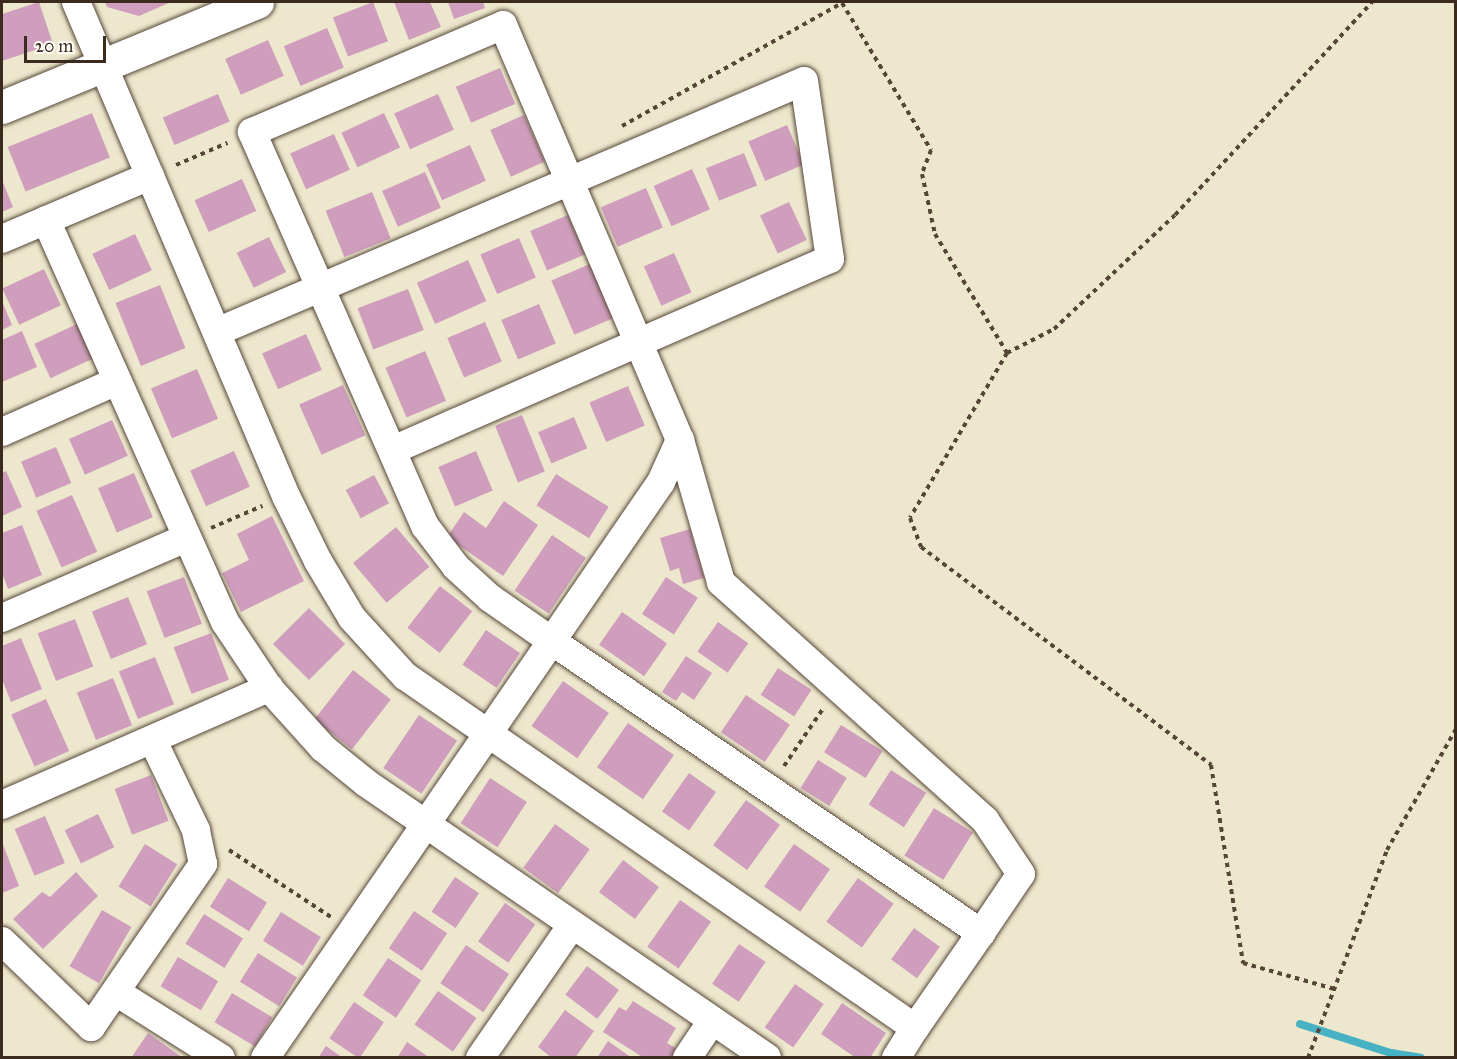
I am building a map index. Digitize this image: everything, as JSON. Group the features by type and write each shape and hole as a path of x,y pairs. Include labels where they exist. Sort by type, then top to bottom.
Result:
{"street":[{"path":"76,2 150,177 219,331 286,496 318,561 352,618 405,676 915,1028"},
{"path":"2,107 257,2"},
{"path":"896,1058 915,1028 981,933 1020,874 985,820 721,582 680,440 572,182 503,25 252,132 425,526 456,567 490,598 553,642 981,933"},
{"path":"219,331 804,81 830,259 393,450"},
{"path":"2,239 150,177"},
{"path":"46,220 225,622 269,688 324,748 426,824 767,1058"},
{"path":"2,432 117,381"},
{"path":"265,1058 661,482 680,440"},
{"path":"2,618 186,538"},
{"path":"2,805 153,741 269,688"},
{"path":"2,941 92,1027 203,864 196,830 153,741"},
{"path":"480,1058 572,925"},
{"path":"116,992 221,1058"},
{"path":"687,1058 712,1021"}],"path":[{"path":"1334,989 1244,963 1211,765 921,547 910,518 1007,353 1054,330 1175,215 1372,2"},
{"path":"612,132 842,3 932,150 922,174 935,234 1007,353"},
{"path":"150,177 252,132"},
{"path":"186,538 286,496"},
{"path":"768,789 837,687"},
{"path":"1308,1058 1386,850 1455,729"},
{"path":"196,830 351,931"}],"building":[{"path":"39,2 53,44 2,61 2,14"},
{"path":"105,2 171,2 139,16 107,7"},
{"path":"373,2 388,41 348,57 333,17"},
{"path":"394,2 430,2 441,27 409,40"},
{"path":"448,2 483,2 485,8 454,19"},
{"path":"327,28 344,68 301,86 284,46"},
{"path":"268,40 284,76 241,95 225,59"},
{"path":"500,68 515,104 471,123 456,87"},
{"path":"218,94 230,122 174,145 163,117"},
{"path":"438,94 454,130 410,149 394,114"},
{"path":"92,113 110,158 26,192 8,147"},
{"path":"384,113 400,147 357,167 341,133"},
{"path":"524,115 545,162 511,177 490,130"},
{"path":"787,125 804,165 765,181 748,141"},
{"path":"334,134 350,170 306,189 290,154"},
{"path":"470,145 486,181 442,200 426,165"},
{"path":"744,153 757,185 719,201 706,168"},
{"path":"692,169 710,209 672,226 654,186"},
{"path":"425,172 441,208 398,227 382,191"},
{"path":"242,179 256,211 209,232 194,200"},
{"path":"2,180 13,207 2,212"},
{"path":"646,188 663,228 618,247 601,207"},
{"path":"372,192 391,238 344,257 326,211"},
{"path":"789,202 807,240 778,254 760,216"},
{"path":"568,215 585,255 547,271 530,231"},
{"path":"135,234 152,270 109,290 92,254"},
{"path":"269,237 286,272 254,288 237,253"},
{"path":"519,238 536,278 497,294 480,254"},
{"path":"674,253 691,292 661,306 644,266"},
{"path":"468,260 486,301 435,324 417,283"},
{"path":"590,264 613,318 574,335 551,280"},
{"path":"44,269 61,305 19,325 2,288"},
{"path":"160,285 185,348 141,366 115,303"},
{"path":"408,289 424,330 373,349 358,308"},
{"path":"2,301 12,325 2,330"},
{"path":"539,304 556,344 518,360 501,320"},
{"path":"485,322 502,362 464,378 447,338"},
{"path":"77,324 93,358 50,378 34,344"},
{"path":"22,331 37,367 2,382 2,340"},
{"path":"306,334 322,370 278,389 262,354"},
{"path":"425,351 446,401 407,418 385,368"},
{"path":"197,369 218,419 172,438 151,389"},
{"path":"343,385 365,435 322,455 299,405"},
{"path":"628,386 645,426 606,442 589,402"},
{"path":"522,415 545,472 518,482 495,426"},
{"path":"574,417 587,448 551,464 538,432"},
{"path":"112,420 128,456 85,475 69,439"},
{"path":"56,447 71,483 36,498 21,462"},
{"path":"234,451 250,487 206,506 190,471"},
{"path":"476,451 493,491 455,507 438,467"},
{"path":"6,471 22,507 2,516 2,473"},
{"path":"134,473 153,517 117,532 98,488"},
{"path":"556,474 609,507 589,538 536,505"},
{"path":"374,475 389,503 361,518 346,490"},
{"path":"72,495 97,552 62,568 36,511"},
{"path":"504,501 538,525 503,576 447,537 464,512 486,528"},
{"path":"272,516 304,581 241,612 222,573 249,560 237,534"},
{"path":"22,525 42,575 8,589 2,573 2,533"},
{"path":"396,527 429,567 387,603 353,563"},
{"path":"690,529 704,578 683,584 679,568 670,571 660,538"},
{"path":"552,535 586,558 549,613 515,591"},
{"path":"184,577 202,624 165,638 147,591"},
{"path":"666,577 698,598 674,635 642,614"},
{"path":"440,586 472,611 440,653 407,628"},
{"path":"128,597 147,644 111,659 92,612"},
{"path":"309,608 345,644 309,680 273,644"},
{"path":"622,612 667,644 644,676 599,645"},
{"path":"75,619 93,667 56,681 38,633"},
{"path":"718,622 748,643 728,673 697,651"},
{"path":"486,630 520,653 497,688 463,665"},
{"path":"211,633 229,680 192,694 174,647"},
{"path":"21,638 42,689 11,702 2,679 2,646"},
{"path":"686,656 712,673 694,700 682,692 676,701 662,692"},
{"path":"155,657 174,704 138,719 119,672"},
{"path":"778,668 812,690 794,717 761,695"},
{"path":"353,670 391,700 352,749 314,720"},
{"path":"113,678 132,725 96,740 77,693"},
{"path":"563,681 609,713 577,758 531,726"},
{"path":"746,695 790,725 765,762 721,732"},
{"path":"46,699 69,751 34,767 11,714"},
{"path":"419,715 457,741 421,794 383,768"},
{"path":"628,723 674,755 643,799 597,767"},
{"path":"841,725 883,751 866,778 824,752"},
{"path":"818,760 847,778 829,806 801,788"},
{"path":"891,770 926,793 904,827 869,804"},
{"path":"689,773 716,792 689,830 662,812"},
{"path":"151,775 169,821 132,835 115,789"},
{"path":"490,778 527,802 497,847 461,823"},
{"path":"746,800 780,825 747,870 713,845"},
{"path":"934,808 973,832 943,880 904,855"},
{"path":"98,814 114,847 81,863 65,830"},
{"path":"45,816 65,863 35,876 15,829"},
{"path":"555,824 590,849 558,893 523,868"},
{"path":"2,842 19,886 2,893"},
{"path":"145,844 177,864 151,907 119,886"},
{"path":"794,844 830,869 800,912 764,887"},
{"path":"623,860 659,887 635,919 599,892"},
{"path":"76,872 98,896 43,949 13,919 42,892 50,897"},
{"path":"455,877 479,893 456,928 432,912"},
{"path":"228,878 267,902 249,931 210,907"},
{"path":"858,878 894,904 862,948 826,922"},
{"path":"680,900 711,922 678,968 647,947"},
{"path":"505,903 535,924 508,963 478,942"},
{"path":"102,910 131,927 99,983 70,966"},
{"path":"414,911 447,933 422,971 389,948"},
{"path":"281,912 321,937 303,966 263,941"},
{"path":"204,914 243,938 224,968 185,944"},
{"path":"914,928 940,947 917,978 891,960"},
{"path":"739,944 766,962 739,1002 712,984"},
{"path":"466,945 509,974 483,1012 440,983"},
{"path":"258,953 297,977 279,1006 240,982"},
{"path":"178,957 218,981 201,1010 160,986"},
{"path":"388,958 421,980 396,1018 363,995"},
{"path":"587,966 619,990 597,1019 565,995"},
{"path":"795,984 824,1004 793,1047 765,1027"},
{"path":"438,991 477,1018 453,1052 414,1025"},
{"path":"232,993 272,1017 255,1046 214,1022"},
{"path":"633,1001 676,1028 667,1043 677,1049 671,1058 644,1058 603,1032 619,1007 626,1011"},
{"path":"354,1002 384,1022 360,1058 329,1038"},
{"path":"842,1003 886,1033 870,1058 856,1058 821,1034"},
{"path":"565,1010 594,1031 575,1058 552,1058 538,1047"},
{"path":"148,1033 183,1058 131,1058"},
{"path":"608,1041 632,1058 597,1058"},
{"path":"407,1042 430,1058 397,1058"},
{"path":"326,1046 343,1058 318,1058"}],"waterway":[{"path":"1300,1024 1391,1053 1421,1058"}]}
